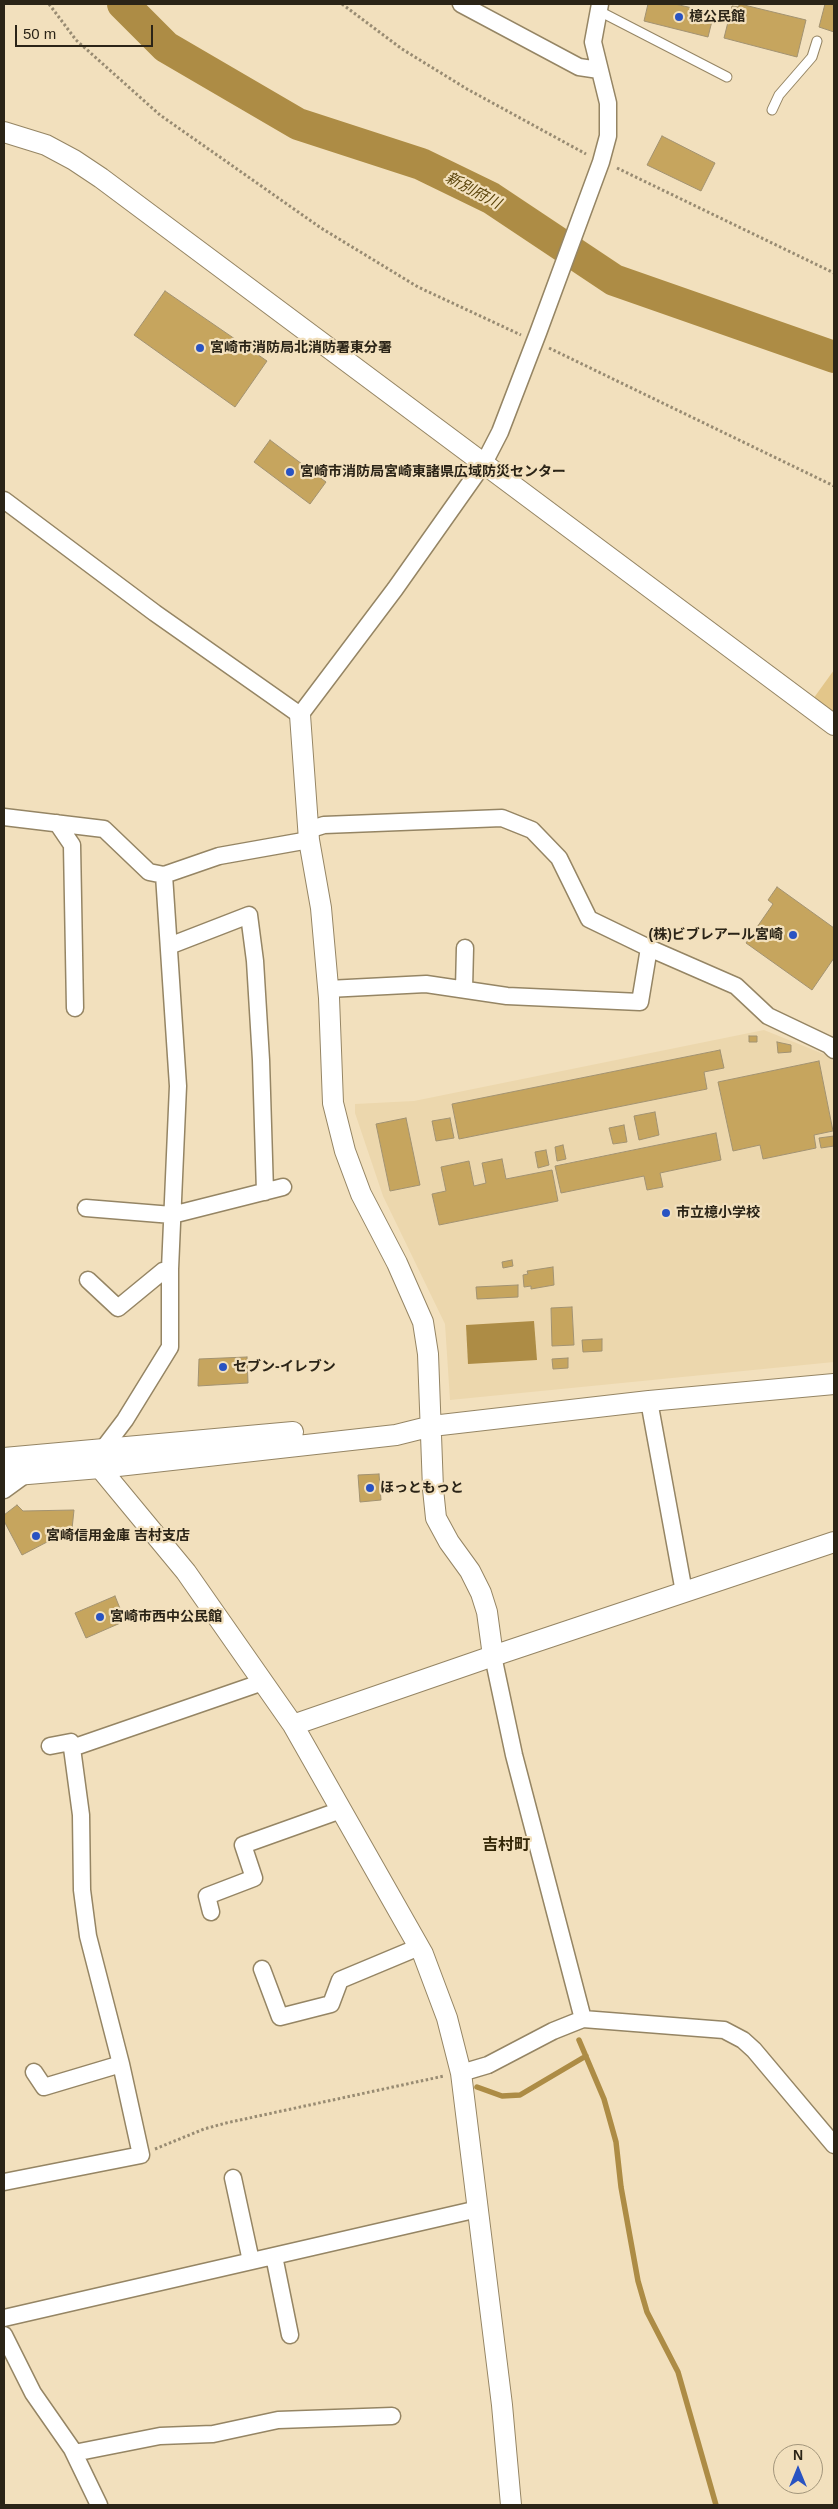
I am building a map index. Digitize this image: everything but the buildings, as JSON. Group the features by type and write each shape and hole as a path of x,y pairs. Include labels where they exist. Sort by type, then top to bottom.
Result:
{"street":[{"path":"461,4 579,67 598,70"},
{"path":"583,2019 514,1755 493,1656 487,1612 481,1593 470,1571 449,1542 436,1518 433,1489 428,1354 422,1322 397,1263 360,1194 345,1151 333,1103 328,989 321,908 309,835 300,715 395,590 484,463 500,432 537,338 608,136 608,103 592,42 599,7"},
{"path":"4,132 46,145 74,160 101,178 834,725"},
{"path":"4,500 155,613 300,715"},
{"path":"4,817 104,829 149,872 164,875 219,856 309,835 324,824 502,818 532,830 559,858 589,920 736,986 768,1016 830,1045 834,1050"},
{"path":"57,823 72,845 75,1008"},
{"path":"102,1458 170,1348 170,1269 178,1086 164,875"},
{"path":"169,946 249,915 255,961 261,1060 265,1192"},
{"path":"464,989 465,948"},
{"path":"328,989 426,984 507,996 640,1002 649,948"},
{"path":"86,1208 172,1215 283,1187"},
{"path":"88,1280 118,1308 163,1270 170,1269"},
{"path":"4,1476 26,1474 102,1458 398,1424 432,1426 649,1401 834,1384"},
{"path":"649,1401 684,1592"},
{"path":"4,1458 102,1458"},
{"path":"102,1458 186,1572 293,1725 419,1947 447,2018 461,2073 502,2405 511,2505"},
{"path":"4,1490 26,1474"},
{"path":"293,1725 834,1542"},
{"path":"72,1748 264,1682"},
{"path":"4,2182 141,2155 121,2064 88,1936 82,1890 81,1816 72,1748 70,1742 50,1746"},
{"path":"211,1912 208,1896 254,1878 243,1845 341,1810"},
{"path":"262,1969 280,2017 331,2004 340,1980 419,1947"},
{"path":"461,2073 488,2065 553,2031 583,2019 724,2030 743,2040 754,2050 834,2145"},
{"path":"34,2072 44,2086 121,2064"},
{"path":"234,2178 251,2261"},
{"path":"4,2318 478,2209"},
{"path":"274,2256 290,2335"},
{"path":"4,2335 33,2393 74,2454 99,2505"},
{"path":"74,2454 160,2436 214,2434 278,2420 392,2416"}],"lane":[{"path":"599,7 727,77"},
{"path":"772,110 779,95 812,57 817,41"}],"path":[{"path":"49,4 76,40 160,115 321,228 418,287 537,338 834,486"},
{"path":"342,4 402,49 467,90 600,163 834,273"},
{"path":"141,2155 219,2125 461,2073"}],"shaded area":[{"path":"834,670 834,714 813,699"},
{"name":"市立檍小学校","path":"764,1030 831,1057 834,1064 834,1136 819,1138 821,1148 834,1146 834,1362 450,1400 445,1324 383,1196 355,1113 355,1104 414,1101","holes":["777,1042 791,1045 791,1051 778,1053","719,1050 723,1068 704,1072 707,1089 459,1139 452,1104","819,1061 833,1131 814,1135 816,1148 763,1159 760,1145 733,1151 718,1082","655,1112 659,1135 639,1139","406,1118 419,1185 390,1191 376,1124","450,1118 454,1138 436,1141 432,1122","623,1125 627,1142 613,1144 609,1128","716,1133 721,1160 660,1173 663,1187 647,1190 644,1176 560,1193 555,1165","563,1146 566,1159 557,1161 555,1147","546,1150 549,1165 538,1168 535,1153","502,1159 506,1179 552,1170 558,1201 439,1225 432,1194 446,1191 442,1167 469,1161 474,1186 486,1183 482,1163","553,1267 554,1285 531,1289 531,1286 524,1287 523,1275 528,1274 528,1271","517,1285 518,1297 477,1298 476,1287","572,1307 574,1345 552,1346 551,1308","602,1339 602,1351 583,1351 583,1340","552,1359 568,1359 568,1368 553,1369"]},
{"path":"534,1321 537,1360 468,1364 466,1325"}],"waterway":[{"name":"新別府川","path":"123,4 166,47 298,124 421,164 491,198 614,280 834,357"},
{"path":"579,2040 604,2099 616,2142 621,2187 638,2281 647,2312 678,2372 716,2505"},
{"path":"477,2087 502,2096 520,2095 586,2056"}],"place":[{"name":"檍公民館","path":"679,17"},
{"name":"宮崎市消防局北消防署東分署","path":"200,348"},
{"name":"宮崎市消防局宮崎東諸県広域防災センター","path":"290,472"},
{"name":"(株)ビブレアール宮崎","path":"793,935"},
{"name":"市立檍小学校","path":"666,1213"},
{"name":"セブン-イレブン","path":"223,1367"},
{"name":"ほっともっと","path":"370,1488"},
{"name":"宮崎信用金庫 吉村支店","path":"36,1536"},
{"name":"宮崎市西中公民館","path":"100,1617"}],"district":[{"name":"吉村町","path":"506,1846"}]}
